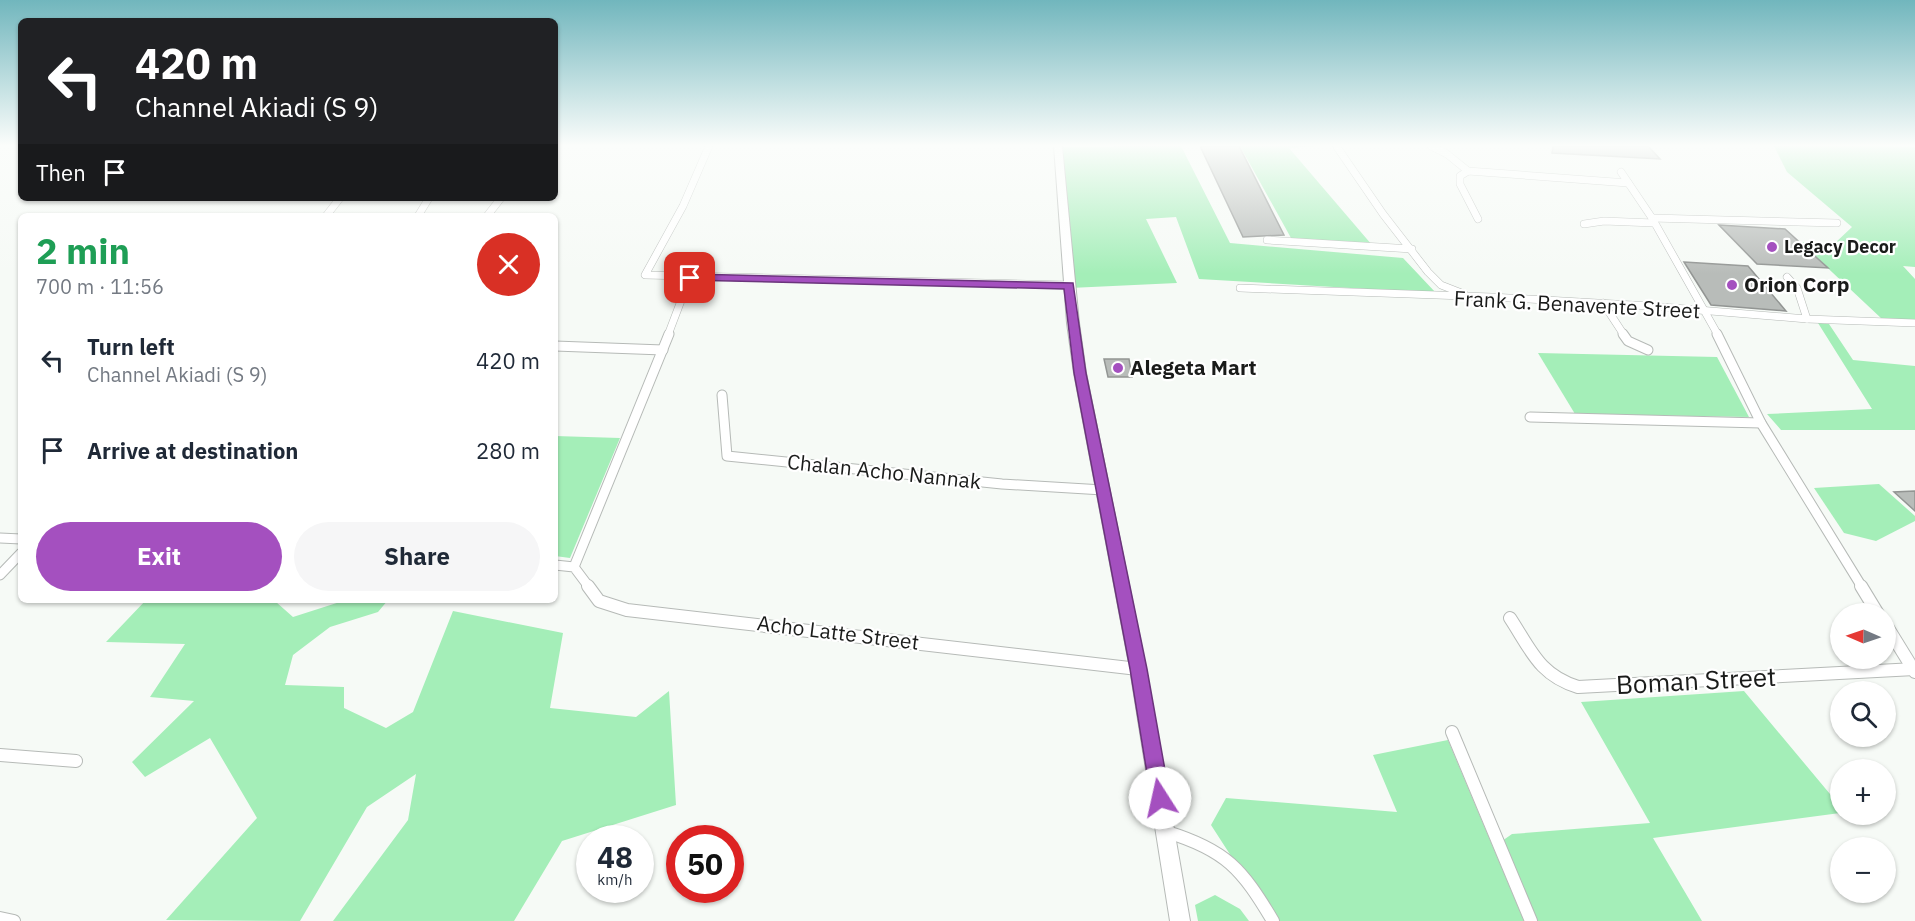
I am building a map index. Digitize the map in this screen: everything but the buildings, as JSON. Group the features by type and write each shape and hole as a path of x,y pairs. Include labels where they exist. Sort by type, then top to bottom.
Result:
{"main road":[{"path":"1062,189 1078,365 1138,669 1167,831 1180,921"}],"street":[{"path":"690,189 645,275 690,278 1070,285"},
{"path":"1366,189 1383,214 1441,285 1455,292 1478,297"},
{"path":"1463,189 1478,219"},
{"path":"1632,189 1653,220 1731,357 1761,423 1871,603"},
{"path":"328,213 338,201"},
{"path":"488,213 498,201"},
{"path":"1584,224 1604,221 1653,220 1663,216 1783,223 1837,223"},
{"path":"1267,240 1412,249"},
{"path":"1787,277 1797,288 1808,319"},
{"path":"558,565 574,567 690,278"},
{"name":"Frank G. Benavente Street","path":"1240,288 1603,303 1808,319 1915,323"},
{"path":"1603,303 1628,341 1648,350"},
{"path":"558,346 663,350"},
{"name":"Chalan Acho Nannak","path":"722,395 727,456 1002,484 1103,490"},
{"path":"1530,417 1761,423"},
{"path":"0,538 18,539"},
{"path":"0,575 18,556"},
{"name":"Acho Latte Street","path":"574,567 598,601 627,610 1138,669"},
{"name":"Boman Street","path":"1510,618 1543,668 1559,681 1578,687 1914,670"},
{"path":"1896,641 1914,670"},
{"path":"1452,732 1531,921"},
{"path":"0,755 76,761"},
{"path":"1167,831 1206,846 1234,863 1252,886 1273,921"},
{"path":"0,918 14,921"}],"green space":[{"path":"1063,189 1203,189 1230,243 1403,258 1436,293 1199,279 1176,217 1146,219 1177,283 1070,288"},
{"path":"1264,189 1324,189 1372,245 1291,238"},
{"path":"1807,189 1915,189 1915,267 1903,266 1915,279 1915,319 1882,319 1800,242 1834,244 1852,227"},
{"path":"1818,323 1829,324 1853,360 1915,366 1915,430 1781,430 1767,414 1872,409"},
{"path":"1538,353 1717,357 1749,417 1575,414"},
{"path":"558,436 620,438 570,558 558,556"},
{"path":"1879,484 1915,516 1915,521 1876,541 1844,533 1814,488"},
{"path":"143,603 277,603 293,617 337,603 386,603 378,612 330,627 293,655 285,685 344,687 344,708 386,728 413,712 453,611 563,633 550,708 636,717 669,691 676,805 613,825 576,825 576,837 562,841 514,921 333,921 408,820 416,774 367,807 300,921 166,920 257,818 210,738 145,777 132,762 194,701 150,697 185,644 106,642"},
{"path":"1744,691 1830,794 1830,814 1653,838 1702,921 1537,921 1502,841 1512,834 1650,823 1581,702"},
{"path":"1448,740 1524,921 1273,921 1211,825 1226,798 1397,812 1373,755"},
{"path":"1215,895 1240,909 1249,921 1198,921 1195,905"}],"place":[{"name":"Legacy Decor","path":"1772,247"},
{"name":"Orion Corp","path":"1732,285"},
{"name":"Alegeta Mart","path":"1118,368"}],"route":[{"path":"690,278 1070,285 1080,373 1138,669 1160,798"}]}
